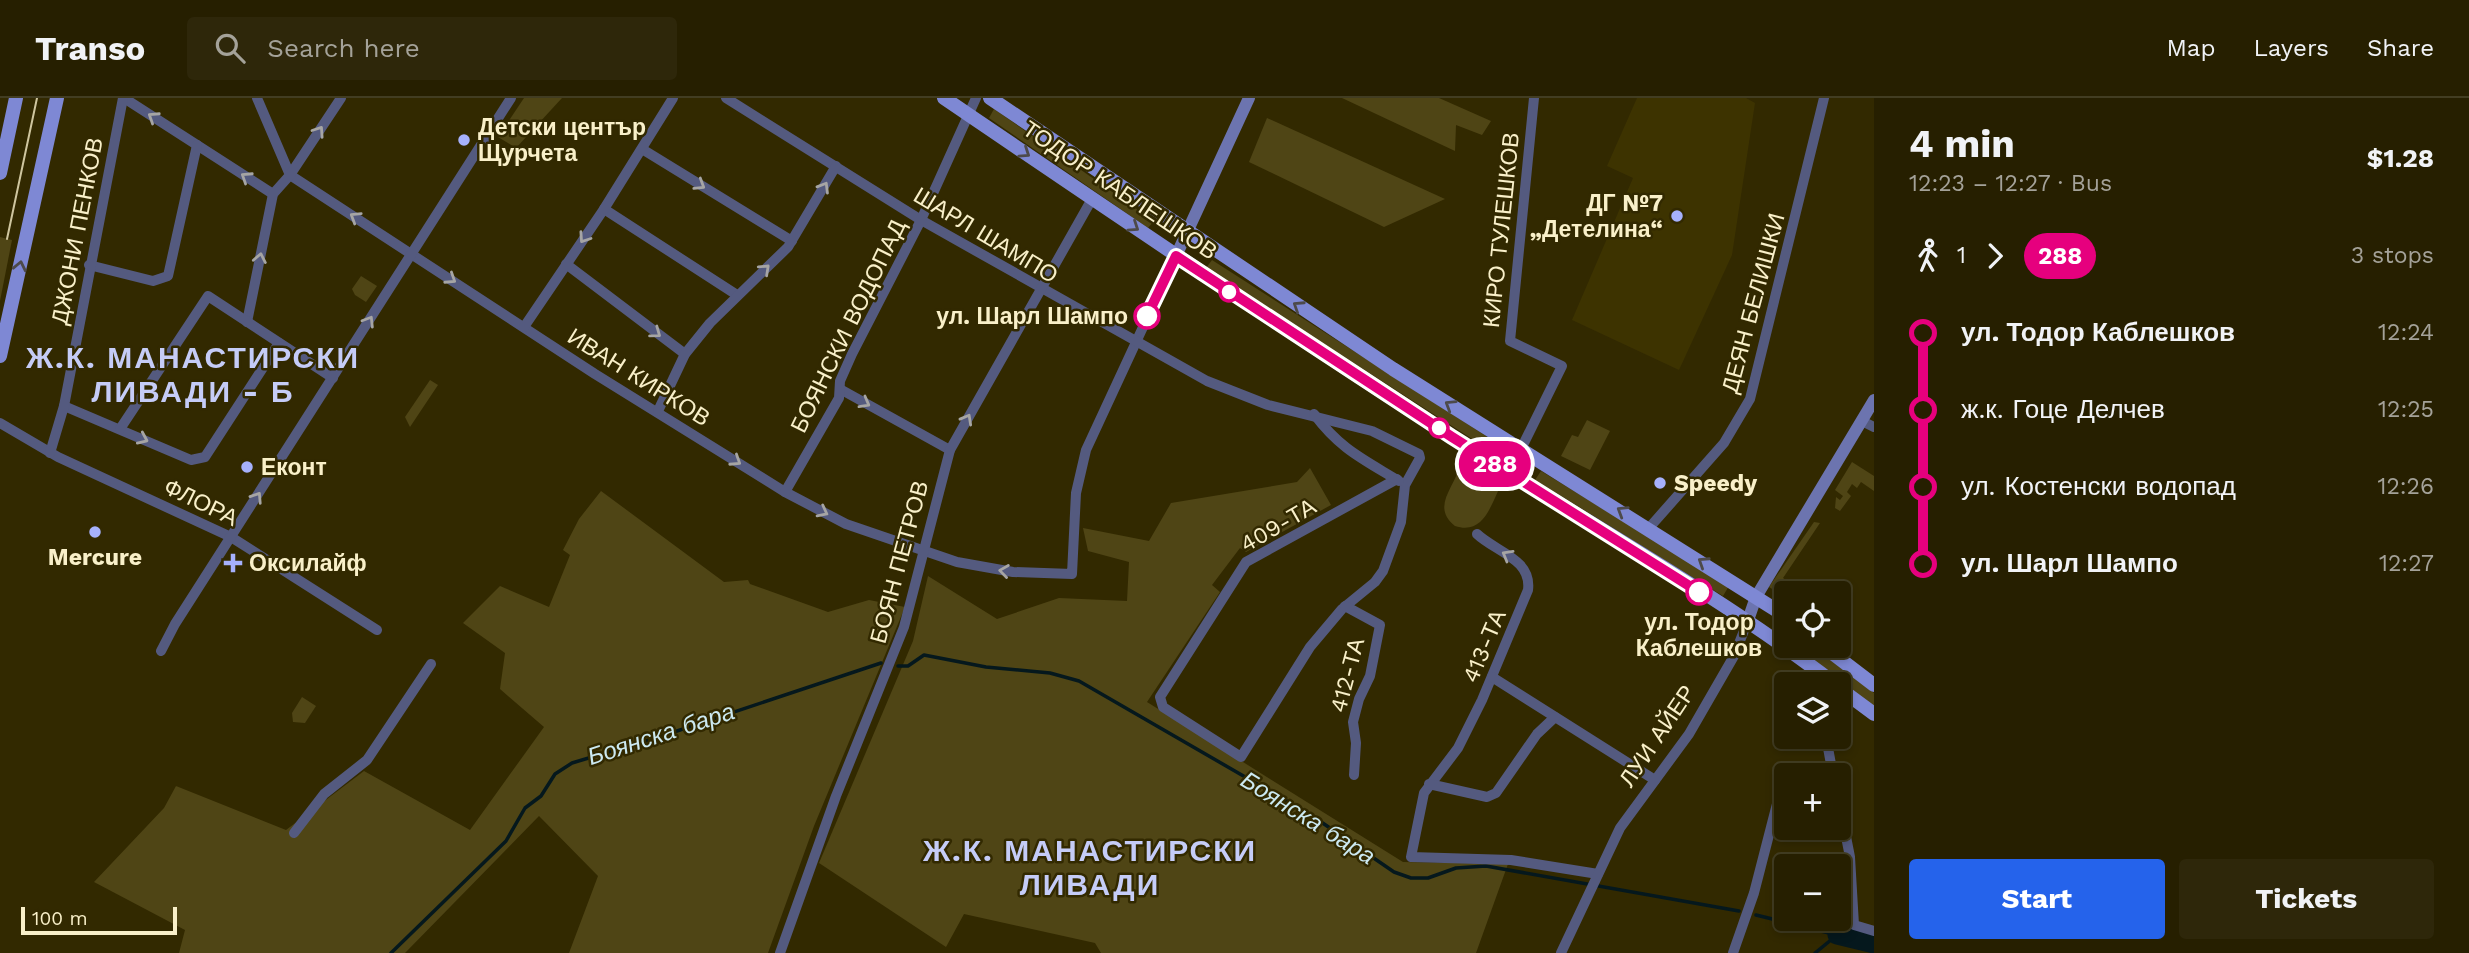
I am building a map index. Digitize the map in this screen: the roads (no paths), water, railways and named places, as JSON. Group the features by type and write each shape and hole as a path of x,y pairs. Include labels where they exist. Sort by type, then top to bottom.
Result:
{"main road":[{"path":"0,173 16,98"},
{"path":"0,356 57,98"},
{"name":"ТОДОР КАБЛЕШКОВ","path":"944,98 1176,256 1452,437 1747,623 1818,672"},
{"name":"ТОДОР КАБЛЕШКОВ","path":"990,98 1393,369 1774,609"},
{"path":"1176,256 1249,98"},
{"name":"ЛУИ АЙЕР","path":"1747,623 1756,597 1874,400"},
{"path":"1839,658 1874,685"},
{"path":"1851,697 1874,714"}],"street":[{"path":"124,98 273,194"},
{"name":"ДЖОНИ ПЕНКОВ","path":"50,453 64,406 89,265 124,98"},
{"path":"257,98 289,176"},
{"path":"247,322 273,194 289,176 341,98"},
{"path":"161,651 511,98"},
{"path":"524,327 604,209 673,98"},
{"name":"ШАРЛ ШАМПО","path":"726,98 920,220 1040,290 1207,381 1268,405 1372,430 1419,454 1420,458 1401,482"},
{"name":"БОЯНСКИ ВОДОПАД","path":"785,492 839,398 840,381 852,354 920,220 976,98"},
{"name":"КИРО ТУЛЕШКОВ","path":"1521,449 1562,366 1510,341 1534,98"},
{"name":"ДЕЯН БЕЛИШКИ","path":"1649,528 1724,443 1751,399 1824,98"},
{"path":"89,265 153,281 168,276 197,145"},
{"path":"642,149 792,241"},
{"path":"658,411 685,354 737,295 792,241 836,166"},
{"name":"ИВАН КИРКОВ","path":"289,176 413,253 595,374 785,492 846,524 924,553 957,562 1013,572 1072,574 1074,511 1082,463 1096,423 1135,343"},
{"name":"БОЯН ПЕТРОВ","path":"780,953 836,796 904,627 950,450 1092,199"},
{"path":"604,209 737,295"},
{"path":"1135,343 1176,256"},
{"path":"566,264 685,354"},
{"path":"120,429 208,296 333,379"},
{"path":"64,406 191,460 205,457 279,343"},
{"path":"840,389 950,450"},
{"path":"1314,414 1332,439 1346,451 1401,482 1401,522 1383,571 1375,582 1345,606"},
{"path":"1861,421 1874,427"},
{"name":"ФЛОРА","path":"0,423 50,453 231,537 377,630"},
{"name":"409-ТА","path":"1345,606 1310,647 1241,757 1160,702 1160,697 1246,562 1401,482"},
{"name":"413-ТА","path":"1477,534 1523,566 1529,582 1492,677 1458,748 1424,793 1411,857 1511,859 1594,882"},
{"name":"412-ТА","path":"1345,606 1380,625 1370,676 1359,699 1353,722 1354,775"},
{"name":"ЛУИ АЙЕР","path":"1561,953 1620,828 1689,734 1734,656 1747,623"},
{"path":"294,833 324,794 367,760 431,664"},
{"path":"1492,677 1655,780"},
{"path":"1429,784 1487,797 1496,793 1537,734 1555,717"},
{"path":"1733,953 1754,893 1774,816"},
{"path":"1847,840 1854,925 1874,931"}],"waterway":[{"name":"Боянска бара","path":"898,666 908,666 924,655 986,667 1050,673 1079,681 1311,815 1394,872 1411,878 1428,878 1456,868 1486,866 1739,911"},
{"name":"Боянска бара","path":"391,953 506,841 525,808 541,796 555,774 572,763 881,663"},
{"name":"Боянска бара","path":"1756,915 1837,935"},
{"path":"1815,953 1837,935"},
{"path":"1837,935 1874,944"}],"tram line":[{"path":"7,239 37,98"}],"place":[{"name":"Детски център Щурчета","path":"464,140"},
{"name":"ДГ №7 „Детелина“","path":"1677,216"},
{"name":"ул. Шарл Шампо","path":"1147,316"},
{"name":"Еконт","path":"247,467"},
{"name":"Speedy","path":"1660,483"},
{"name":"Mercure","path":"95,532"},
{"name":"Оксилайф","path":"233,563"},
{"name":"ул. Тодор Каблешков","path":"1699,592"}],"district":[{"name":"Ж.К. МАНАСТИРСКИ ЛИВАДИ - Б","path":"193,375"},
{"name":"Ж.К. МАНАСТИРСКИ ЛИВАДИ","path":"1090,868"}]}
